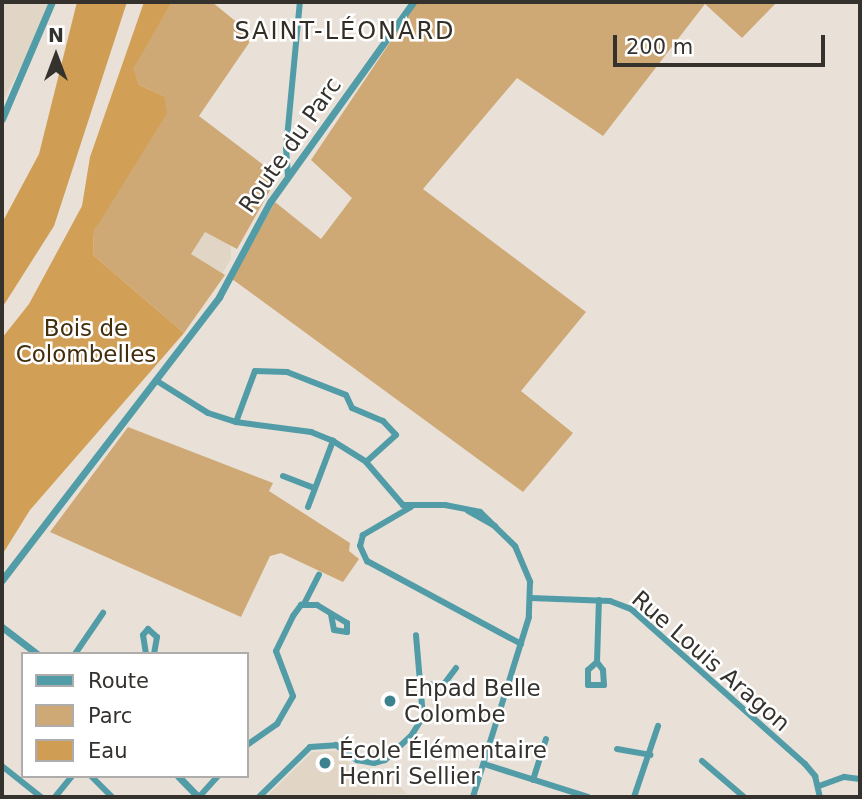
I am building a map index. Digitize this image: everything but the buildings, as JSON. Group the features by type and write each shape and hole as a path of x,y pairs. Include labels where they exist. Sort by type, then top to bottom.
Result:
{"street":[{"path":"2,119 52,2"},
{"path":"288,176 286,149 300,2"},
{"name":"Route du Parc","path":"2,580 157,382 228,279 288,176 413,2"},
{"path":"236,422 255,371 260,367 278,374 287,372 346,395 352,408 383,421 396,435 366,462"},
{"path":"157,382 187,402 236,422 286,426 333,441 366,462 398,497 411,507 462,508 497,526 522,559 531,598 521,644 473,797"},
{"path":"308,506 333,441"},
{"path":"283,476 314,488"},
{"path":"393,514 398,497"},
{"path":"411,507 408,512 393,514 363,535 361,554 521,644"},
{"path":"248,744 269,733 290,705 291,685 276,651 278,639 304,604 319,575"},
{"name":"Rue Louis Aragon","path":"531,598 599,600 631,609 815,776 819,786"},
{"path":"597,662 599,600"},
{"path":"304,604 331,614"},
{"path":"76,652 103,613"},
{"path":"2,627 34,652"},
{"path":"146,652 143,635 148,629 157,638 154,652"},
{"path":"259,797 315,745 337,745 364,763 385,760 418,727 423,717 416,635"},
{"path":"422,685 444,684 456,668"},
{"path":"635,797 658,726"},
{"path":"533,780 546,739"},
{"path":"617,749 650,755"},
{"path":"702,761 744,797"},
{"path":"484,764 588,797"},
{"path":"2,766 41,797"},
{"path":"820,797 819,786 844,777 860,779"},
{"path":"55,797 70,778"},
{"path":"93,778 112,797"},
{"path":"180,778 199,797 216,778"}],"shaded area":[{"path":"2,2 56,2 2,102"},
{"path":"205,232 231,245 231,259 222,274 190,254"},
{"name":"École Élémentaire Henri Sellier","path":"338,751 360,774 389,775 407,794 266,797 312,752"}],"green space":[{"name":"Bois de Colombelles","path":"144,2 172,2 133,69 139,85 164,96 167,113 94,231 93,255 184,333 30,510 2,555 2,338 29,304 82,206 90,157"},
{"path":"172,2 212,2 250,33 251,40 199,116 278,176 237,249 205,232 191,254 225,275 184,333 93,255 94,231 164,96 139,85 132,69"},
{"path":"417,2 777,2 742,38 705,4 603,136 517,78 423,189 586,312 521,391 573,433 523,492 232,279 275,202 321,239 352,198 311,160"},
{"path":"128,427 273,483 269,491 350,543 349,551 359,559 343,582 281,553 270,556 241,617 50,532"}],"water":[{"path":"77,2 127,2 54,226 2,308 2,223 39,154"}],"place":[{"name":"Ehpad Belle Colombe","path":"390,701"},
{"name":"École Élémentaire Henri Sellier","path":"325,763"}],"district":[{"name":"SAINT-LÉONARD","path":"345,32"}]}
